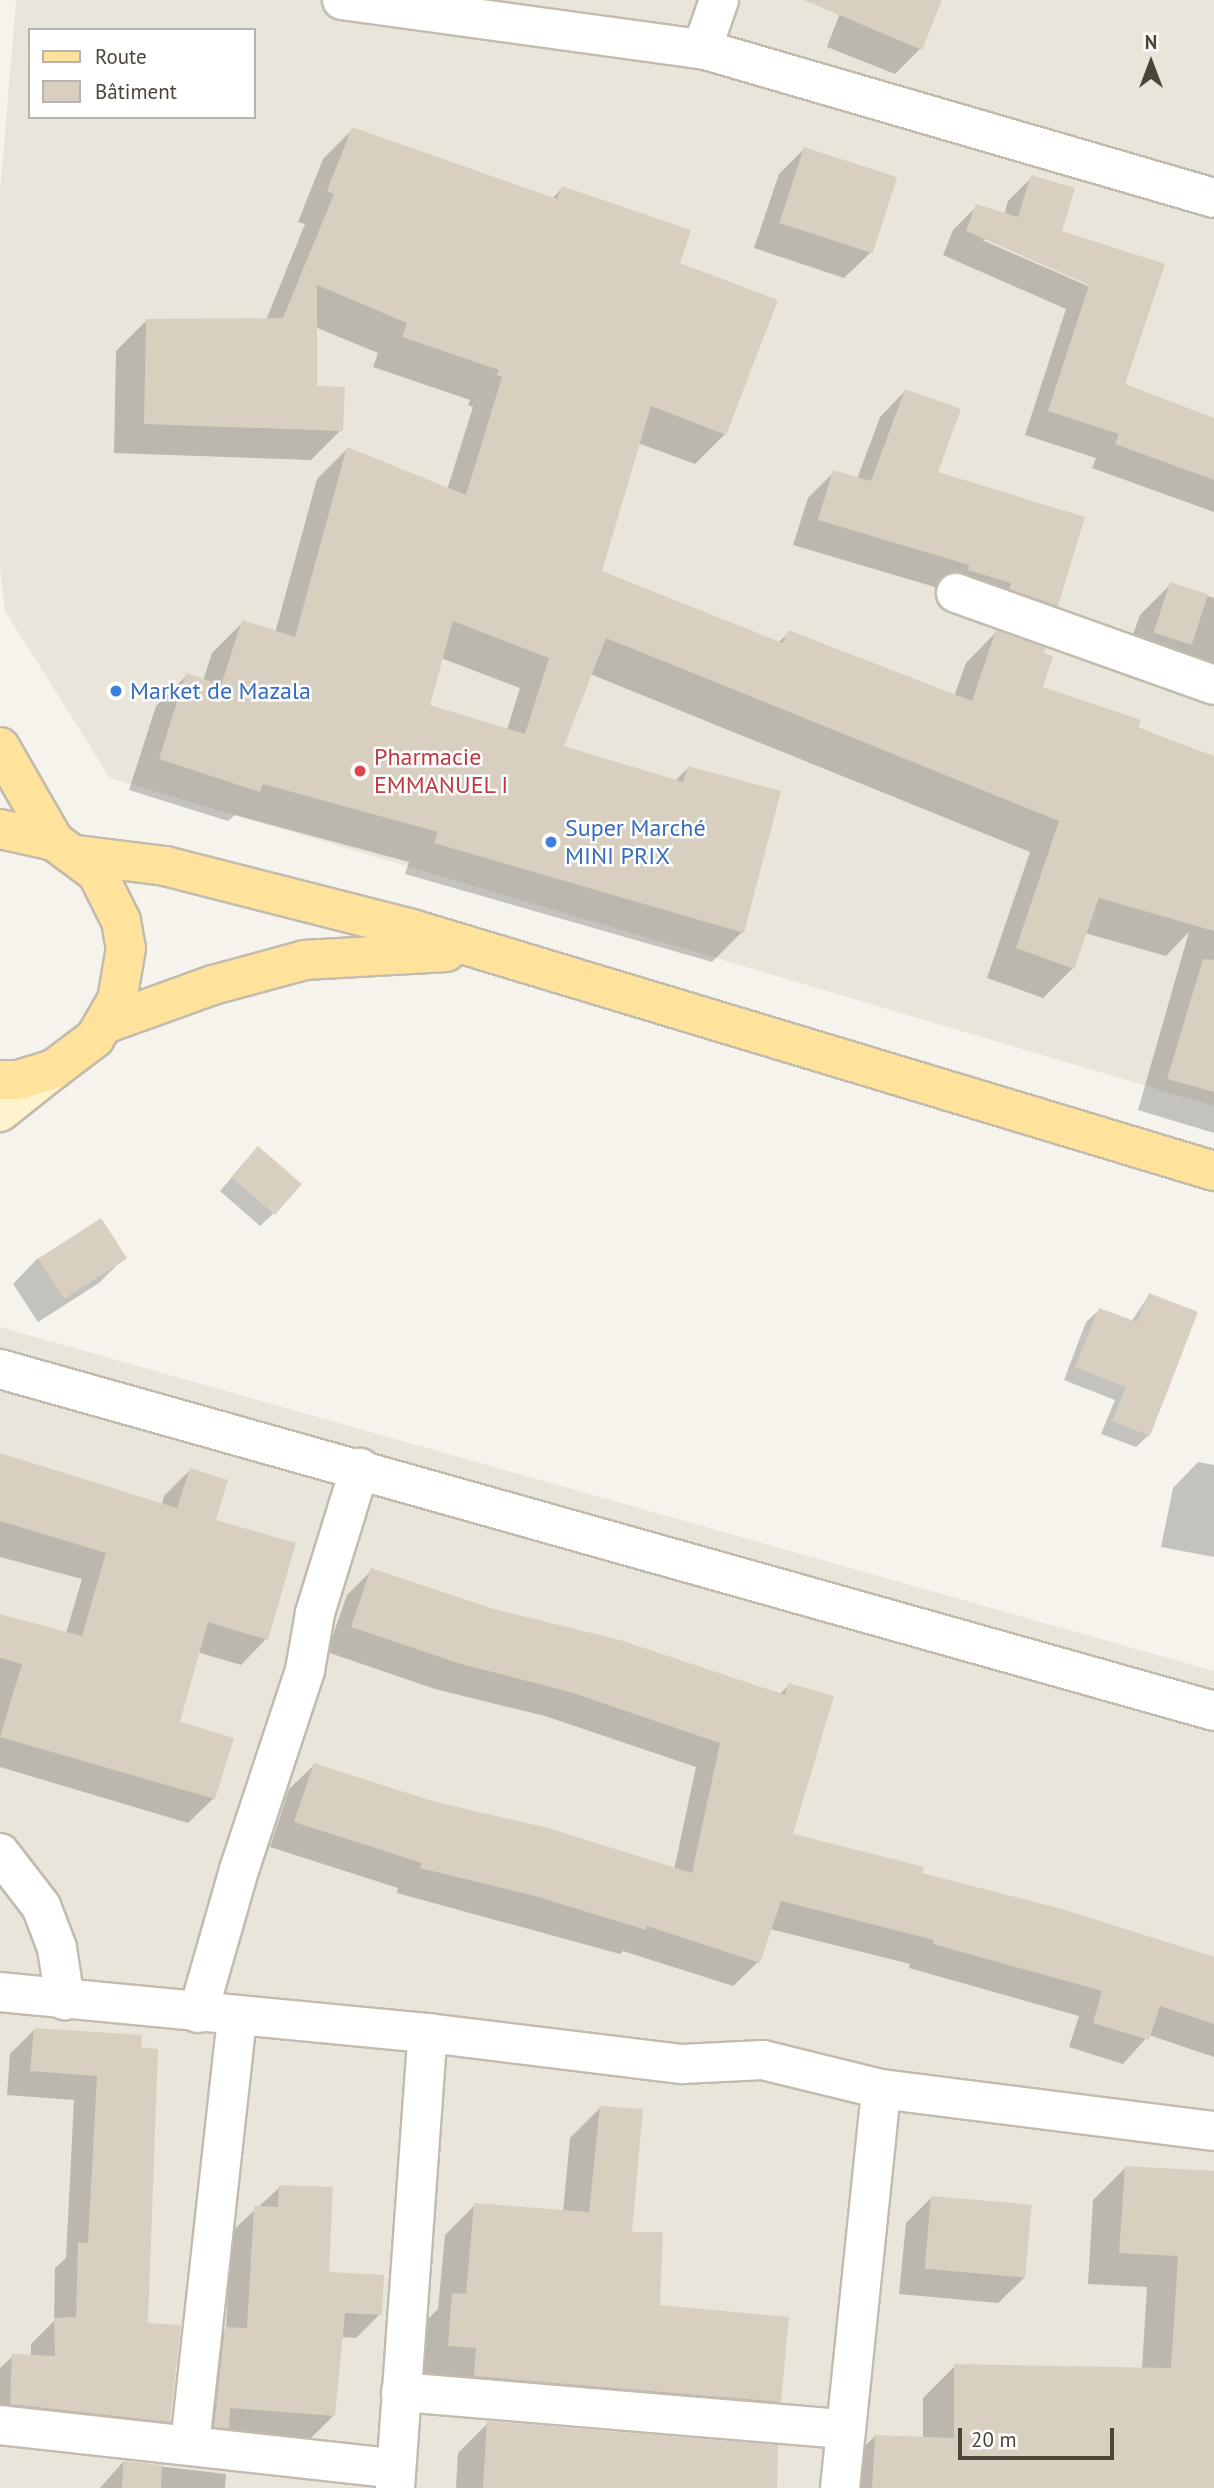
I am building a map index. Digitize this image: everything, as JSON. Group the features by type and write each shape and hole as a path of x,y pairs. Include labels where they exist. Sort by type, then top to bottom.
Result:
{"main road":[{"path":"0,747 65,848 96,873 121,921 125,975 105,1024 83,1050 54,1069 0,1112"},
{"path":"0,829 65,848 164,866 487,951 1214,1171"},
{"path":"105,1024 213,985 305,960 373,953 487,951"},
{"path":"0,1080 18,1080 54,1069"}],"street":[{"path":"342,0 702,49 1214,198"},
{"path":"702,49 719,0"},
{"path":"956,593 1214,685"},
{"path":"0,1369 1214,1710"},
{"path":"198,2013 239,1870 305,1670 315,1613 360,1468"},
{"path":"0,1853 40,1906 57,1948 65,2000"},
{"path":"0,2003 0,1992 237,2017 428,2033 682,2064 763,2060 881,2089 1214,2131"},
{"path":"190,2444 237,2017"},
{"path":"0,2425 190,2444 396,2478 428,2033"},
{"path":"840,2488 881,2089"},
{"path":"401,2392 845,2428"}],"shaded area":[{"path":"16,0 1214,0 1214,1106 110,778 5,611 0,568 0,192"},
{"path":"0,1327 1214,1671 1214,2488 0,2488"}],"building":[{"path":"804,0 942,0 922,50"},
{"path":"352,127 557,199 562,186 691,230 680,263 778,300 726,435 651,406 602,571 783,643 788,630 972,701 996,630 1046,648 1044,653 1053,656 1043,687 1141,720 1138,728 1214,756 1214,931 1099,898 1074,969 1016,948 1059,821 606,638 564,746 683,782 688,766 781,791 744,933 434,843 438,832 263,784 260,792 159,759 186,673 221,685 242,620 295,637 347,447 466,495 502,377 497,375 499,370 402,337 407,323 317,285 317,386 345,387 343,431 144,424 146,319 283,318 334,194 327,191","holes":["453,621 549,658 525,734 430,705"]},
{"path":"804,147 897,177 872,253 779,223"},
{"path":"1031,175 1075,188 1062,231 1165,264 1125,384 1214,418 1214,480 1115,444 1119,434 1048,411 1089,285 966,231 976,204 1018,217"},
{"path":"905,389 961,409 938,472 1085,517 1058,606 1009,589 1011,583 968,570 969,565 818,520 833,470 871,481"},
{"path":"1170,582 1208,594 1192,645 1154,632"},
{"path":"1203,959 1214,960 1214,1092 1167,1079"},
{"path":"258,1146 302,1184 275,1215 231,1177"},
{"path":"101,1218 127,1258 64,1299 38,1259"},
{"path":"1149,1293 1198,1312 1150,1436 1112,1421 1126,1387 1075,1367 1099,1308 1137,1322"},
{"path":"0,1453 177,1508 190,1468 228,1480 216,1520 296,1543 268,1640 208,1622 180,1722 234,1738 215,1799 0,1737 22,1664 0,1658 0,1614 82,1636 106,1553 0,1521"},
{"path":"371,1568 494,1609 620,1640 785,1695 788,1683 834,1696 793,1834 924,1867 922,1873 1062,1909 1214,1957 1214,2024 1160,2006 1149,2040 1093,2023 1102,1991 933,1944 934,1940 781,1901 760,1963 647,1926 646,1930 535,1896 420,1868 422,1863 294,1822 314,1763 432,1801 548,1828 692,1873 720,1743 570,1692 461,1664 351,1627"},
{"path":"34,2028 142,2035 141,2047 158,2049 148,2323 181,2325 170,2422 10,2404 12,2354 55,2356 54,2318 76,2317 78,2242 88,2243 97,2076 30,2071"},
{"path":"600,2106 643,2109 632,2232 663,2232 660,2305 789,2317 781,2402 474,2376 476,2348 448,2346 452,2293 466,2294 474,2203 589,2212"},
{"path":"1125,2166 1214,2171 1214,2488 872,2488 875,2435 954,2438 954,2364 1171,2368 1178,2256 1119,2253"},
{"path":"279,2185 333,2187 329,2272 384,2275 382,2315 345,2313 335,2416 230,2408 229,2428 214,2427 225,2327 247,2328 254,2206 278,2207"},
{"path":"931,2196 1032,2205 1025,2278 925,2269"},
{"path":"487,2421 778,2445 777,2488 483,2488"},
{"path":"123,2461 162,2465 161,2488 122,2488"}],"place":[{"name":"Market de Mazala","path":"116,691"},
{"name":"Pharmacie EMMANUEL I","path":"360,771"},
{"name":"Super Marché MINI PRIX","path":"551,842"}]}
